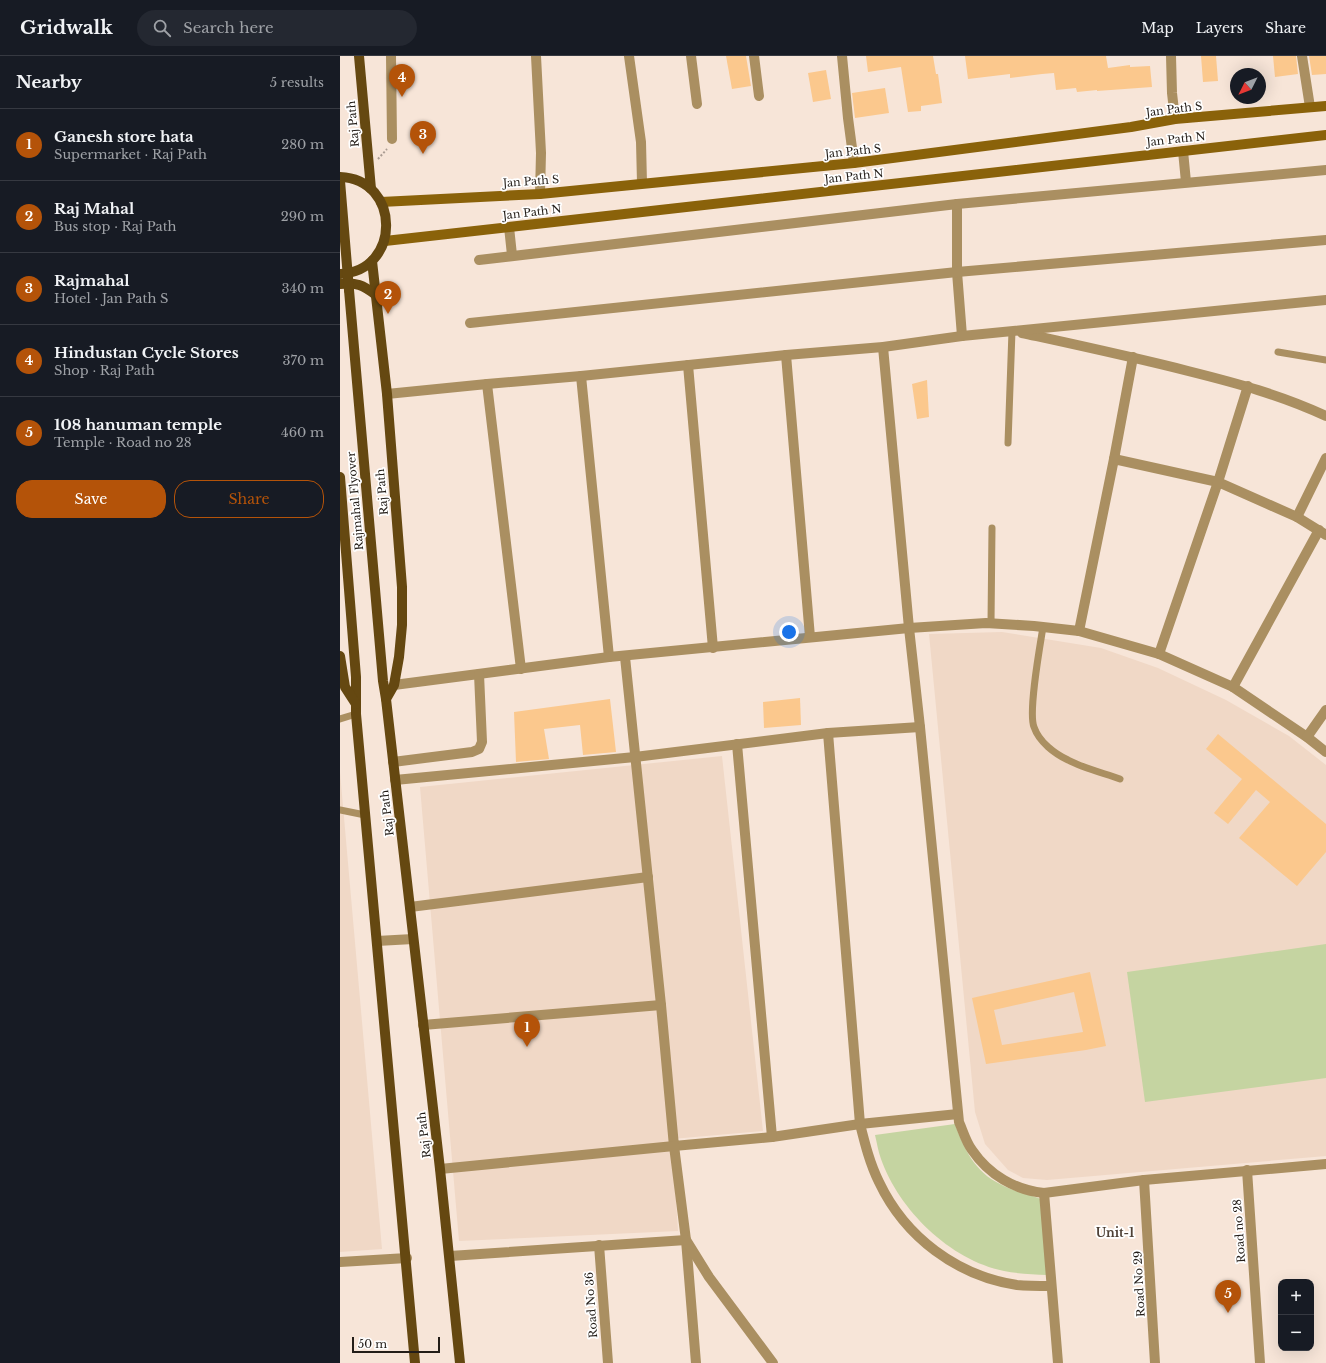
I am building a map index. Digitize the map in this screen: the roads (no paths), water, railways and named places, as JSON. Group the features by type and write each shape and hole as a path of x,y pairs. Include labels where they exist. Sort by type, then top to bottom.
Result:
{"main road":[{"name":"Raj Path","path":"359,56 371,189"},
{"name":"Jan Path S","path":"381,202 540,194 854,163 1132,127 1175,119 1326,106"},
{"name":"Jan Path N","path":"385,241 1326,134"},
{"path":"340,177 346,177 359,181 371,189 381,202 386,215 387,228 385,241 380,252 372,261 361,269 348,274 340,274"},
{"name":"Rajmahal Flyover","path":"340,181 344,287 386,699"},
{"name":"Raj Path","path":"372,261 386,394 402,587 402,625 399,657 394,684 386,699 450,1256 460,1363"},
{"path":"344,287 352,283 360,284 376,295"},
{"name":"Rajmahal Flyover","path":"340,477 356,677 356,709"},
{"name":"Raj Path","path":"340,656 342,687 356,709 407,1258 415,1363"}],"street":[{"path":"391,56 392,139"},
{"path":"536,56 541,153 540,194"},
{"path":"629,56 642,142 642,183"},
{"path":"691,56 697,104"},
{"path":"754,56 759,96"},
{"path":"842,56 854,163"},
{"path":"1171,56 1172,93 1175,119"},
{"path":"1302,56 1310,107"},
{"path":"1184,151 1186,182"},
{"path":"480,260 512,255 957,204 1326,170"},
{"path":"957,204 957,272 962,336"},
{"path":"509,227 512,255"},
{"path":"470,323 957,272 1326,240"},
{"path":"386,394 786,355 883,348 962,336 1326,300"},
{"path":"1012,331 1133,357 1248,386 1302,405 1326,416"},
{"path":"883,348 909,628 958,1114 959,1122 972,1150 984,1165 1002,1179 1015,1186 1032,1192 1044,1193 1144,1180 1326,1164"},
{"path":"786,355 810,638"},
{"path":"1079,631 1133,357"},
{"path":"688,365 713,648"},
{"path":"581,376 608,657"},
{"path":"487,384 521,669"},
{"path":"1159,654 1218,482 1248,386"},
{"path":"1297,518 1326,458"},
{"path":"1114,459 1218,482 1297,518 1322,533 1233,687"},
{"path":"394,684 608,657 625,657 909,628 991,623 1079,631 1159,654 1233,687 1307,737 1326,752"},
{"path":"625,657 674,1146 686,1240 696,1363"},
{"path":"393,762 472,752 479,749 482,742 479,674"},
{"path":"1307,737 1326,710"},
{"path":"395,780 635,757 828,733 920,727"},
{"path":"828,733 860,1124 868,1154 879,1182 894,1210 913,1233 928,1246 956,1265 984,1276 1017,1285 1051,1286"},
{"path":"737,744 772,1137"},
{"path":"410,907 648,877"},
{"path":"377,941 414,939"},
{"path":"423,1025 661,1005"},
{"path":"440,1169 772,1137 860,1124 958,1114"},
{"name":"Road no 28","path":"1247,1170 1260,1363"},
{"name":"Road No 29","path":"1144,1180 1155,1363"},
{"path":"1044,1193 1058,1363"},
{"path":"450,1256 686,1240"},
{"path":"686,1240 709,1277 773,1363"},
{"name":"Road No 36","path":"599,1245 608,1363"},
{"path":"340,1262 407,1258"}],"lane":[{"path":"1008,443 1012,331"},
{"path":"1278,352 1326,360"},
{"path":"991,623 992,528"},
{"path":"1043,627 1033,706 1033,726 1041,740 1051,750 1068,761 1120,779"},
{"path":"340,719 356,709"},
{"path":"340,810 365,815"},
{"path":"340,1265 407,1258"}],"place":[{"name":"Hindustan Cycle Stores","path":"402,97"},
{"name":"Rajmahal","path":"423,154"},
{"name":"Raj Mahal","path":"388,314"},
{"name":"Ganesh store hata","path":"527,1047"},
{"name":"108 hanuman temple","path":"1228,1313"}],"district":[{"name":"Unit-1","path":"1115,1232"}]}
